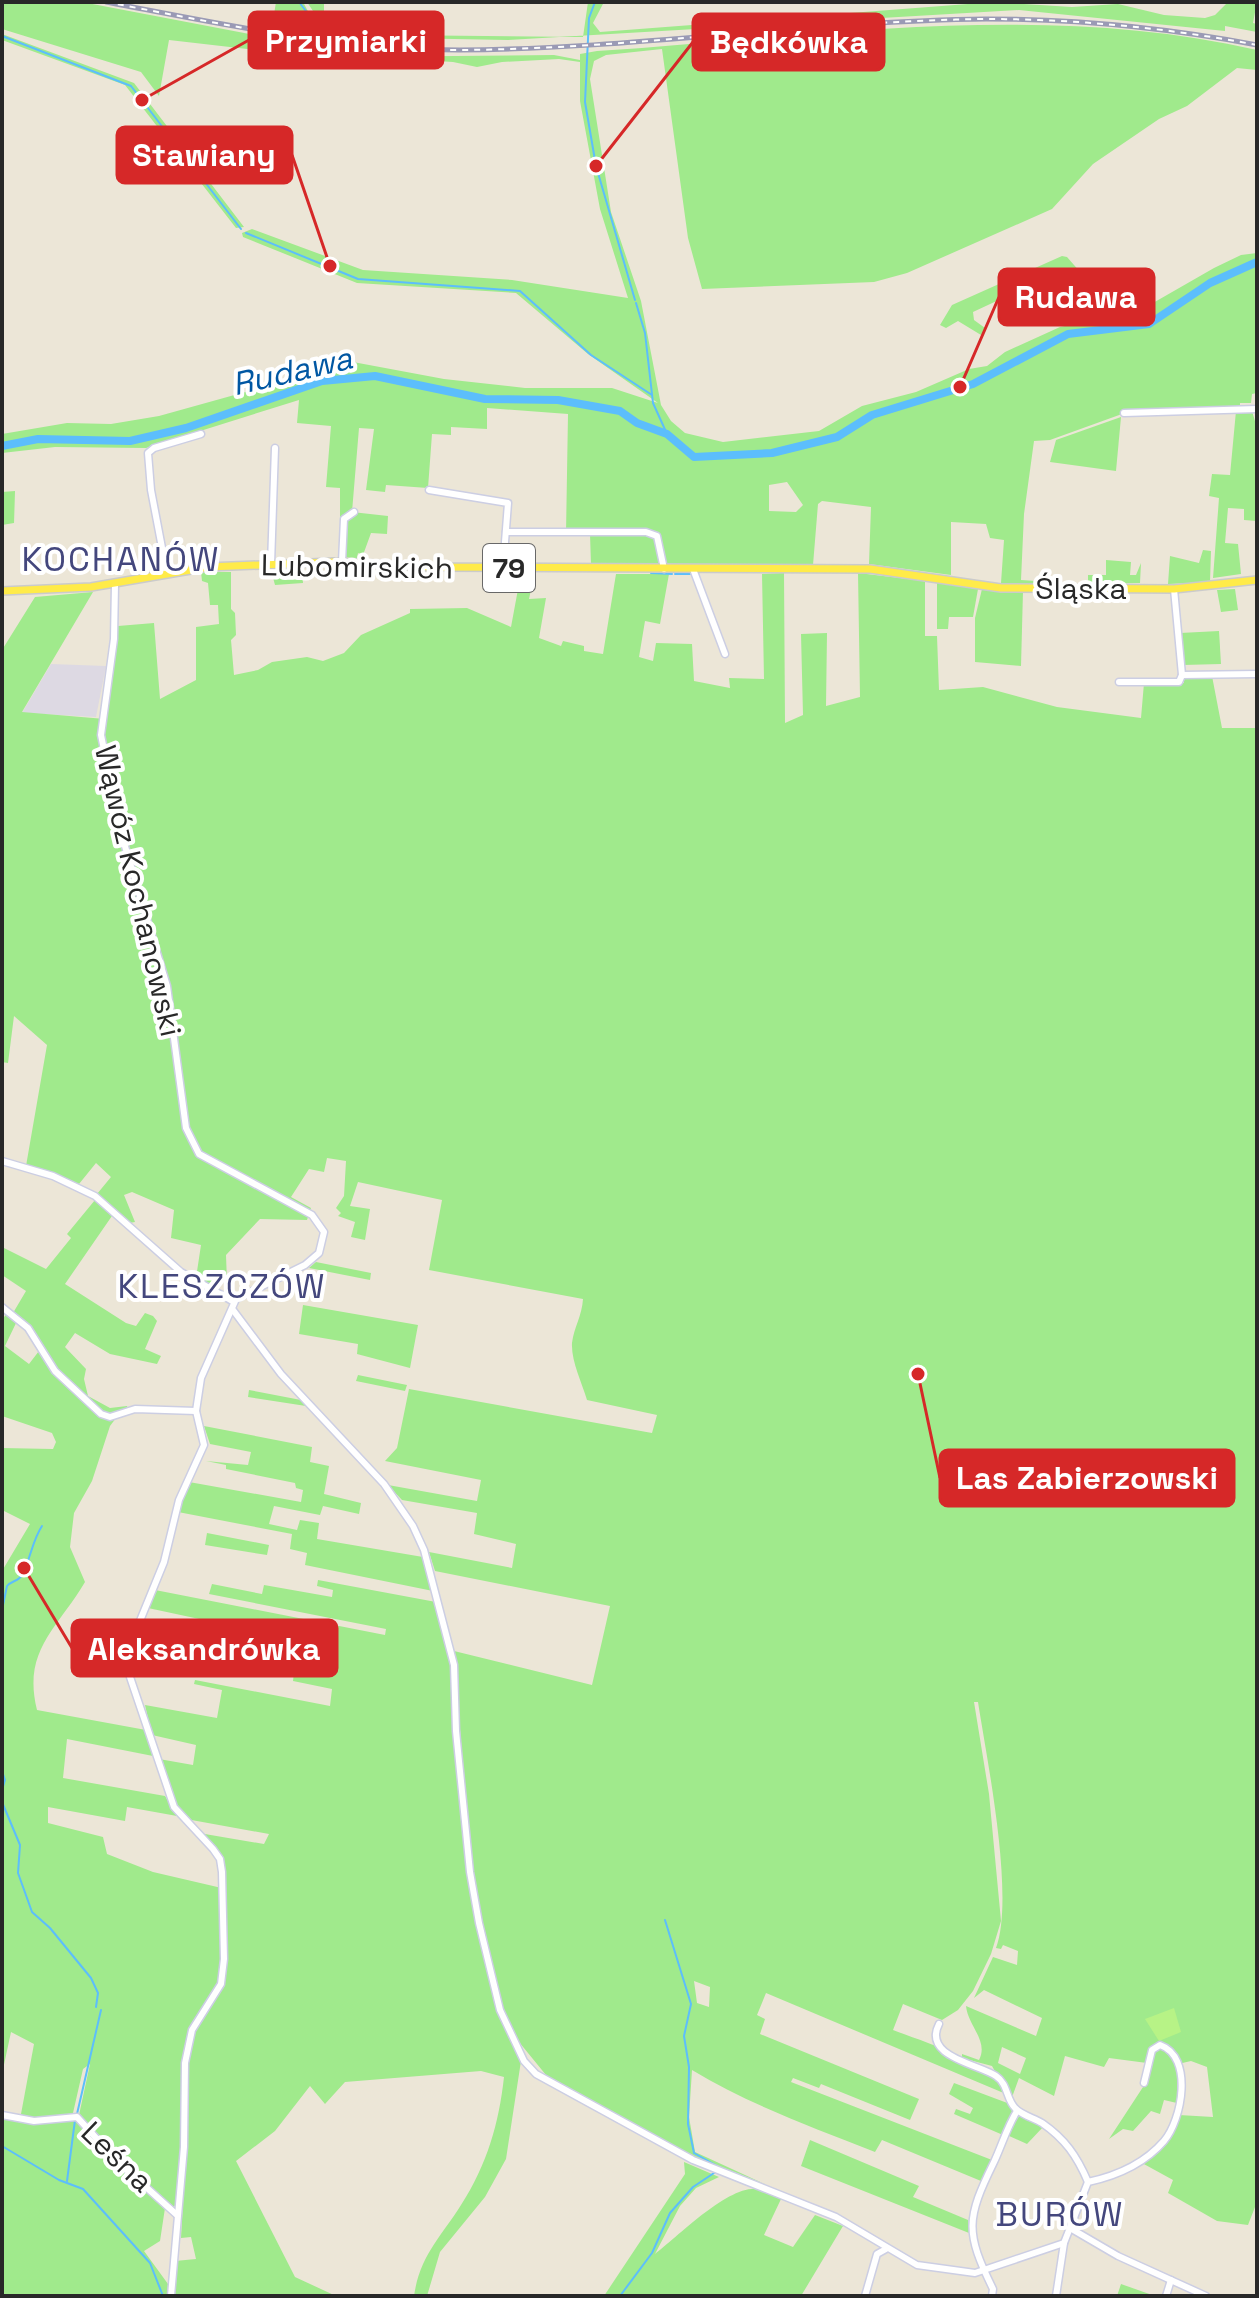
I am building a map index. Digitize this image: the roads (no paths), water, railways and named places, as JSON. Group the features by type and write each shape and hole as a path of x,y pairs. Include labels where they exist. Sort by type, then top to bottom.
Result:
{"main road":[{"name":"Lubomirskich","path":"2,591 115,584 208,567 342,562 503,568 849,569 905,574"},
{"name":"Śląska","path":"905,574 991,588 1174,589 1257,580"}],"street":[{"path":"1124,413 1257,409"},
{"path":"167,574 151,490 148,453 154,448 201,434"},
{"path":"271,564 275,448"},
{"path":"429,490 508,503 503,568"},
{"path":"342,562 344,519 354,512"},
{"path":"506,532 646,532 657,536 660,542 664,569"},
{"path":"693,569 725,654"},
{"name":"Wąwóz Kochanowski","path":"115,584 114,639 102,722 102,743 115,809 167,986 191,1144 213,1163 321,1223 324,1238 314,1258 234,1302"},
{"path":"1119,682 1179,682 1182,675 1174,589"},
{"path":"1182,675 1257,674"},
{"path":"2,1161 53,1176 95,1196 181,1272 234,1302 201,1378 196,1411 204,1445 179,1500 164,1562 135,1633 129,1661 130,1677 141,1700 169,1795 183,1820 220,1859 222,1872 221,1984 199,2015 187,2045 171,2296"},
{"path":"2,1307 28,1328 55,1371 101,1414 110,1417 135,1409 196,1411"},
{"path":"233,1310 281,1374 384,1484 413,1526 424,1550 454,1665 470,1872 479,1923 500,2010 524,2061 536,2074 672,2149 836,2217 917,2265 968,2274 1064,2243"},
{"path":"939,2024 936,2036 942,2048 962,2062 996,2076 1017,2111 1044,2124 1066,2143 1088,2182"},
{"path":"1056,2296 1064,2243 1088,2182 1135,2166 1170,2132 1178,2111 1181,2084 1170,2049 1160,2045 1152,2050 1144,2083"},
{"path":"992,2296 993,2289 982,2270 971,2238 972,2209 1017,2111"},
{"name":"Leśna","path":"2,2115 34,2121 77,2117 117,2161 178,2213"},
{"path":"1070,2228 1118,2256 1206,2296"},
{"path":"865,2296 874,2260 886,2249"},
{"path":"1166,2296 1171,2280"}],"waterway":[{"path":"299,2 321,31 352,38"},
{"path":"595,2 589,18 585,102 596,166 635,300"},
{"path":"2,36 131,86 241,229"},
{"path":"246,233 358,279 520,291 591,355 652,395"},
{"name":"Rudawa","path":"2,446 38,439 130,441 186,428 322,381 375,376 485,399 558,400 620,411 637,423 667,434 694,457 772,453 837,437 872,415 973,384 1068,334 1149,324 1210,283 1257,262"},
{"path":"636,303 645,333 653,403 667,434"},
{"path":"651,573 672,574"},
{"path":"675,574 690,574"},
{"path":"2,1610 7,1586 22,1575 42,1526"},
{"path":"2,1771 5,1780 2,1790"},
{"path":"2,1802 20,1845 18,1873 32,1912 50,1928 91,1978 98,1993 96,2007"},
{"path":"665,1920 691,2004 684,2036 689,2067 688,2124 694,2153 717,2166"},
{"path":"77,2114 101,2010"},
{"path":"67,2181 75,2120"},
{"path":"2,2146 59,2180 83,2189 150,2263 163,2296"},
{"path":"620,2296 652,2253 670,2213 693,2187 714,2173"}],"railway":[{"path":"106,2 326,41 415,49 591,45 854,25 986,19 1122,26 1257,45"}],"place":[{"name":"Przymiarki","path":"142,100"},
{"name":"Będkówka","path":"596,166"},
{"name":"Stawiany","path":"330,266"},
{"name":"Rudawa","path":"960,387"},
{"name":"Las Zabierzowski","path":"918,1374"},
{"name":"Aleksandrówka","path":"24,1568"}],"district":[{"name":"KOCHANÓW","path":"121,559"},
{"name":"KLESZCZÓW","path":"222,1286"},
{"name":"BURÓW","path":"1060,2214"}]}
